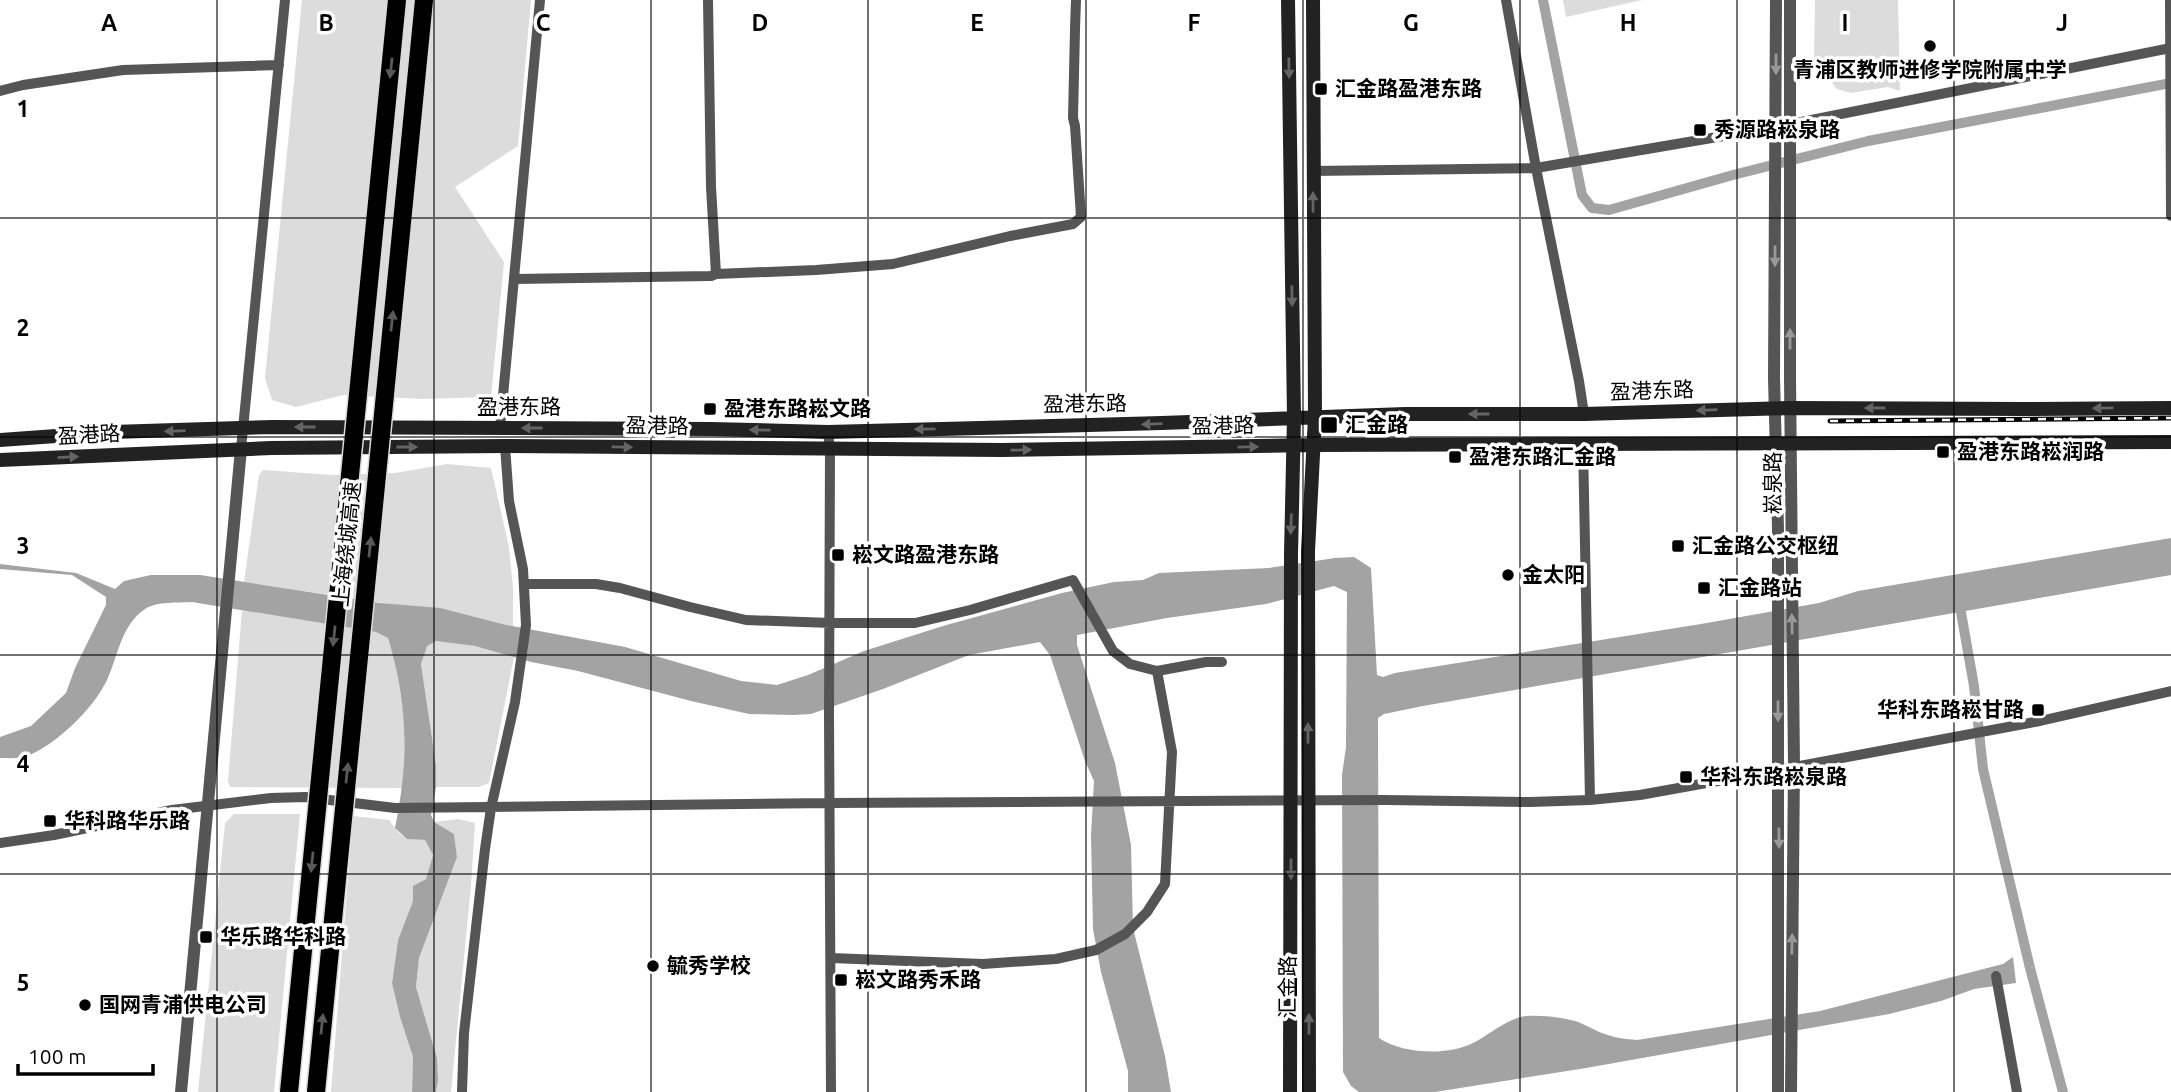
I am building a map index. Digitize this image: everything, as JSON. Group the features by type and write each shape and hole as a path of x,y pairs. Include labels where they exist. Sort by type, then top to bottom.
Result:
{"highway":[{"name":"上海绕城高速","path":"289,1092 397,0"},
{"name":"上海绕城高速","path":"316,1092 424,0"}],"main road":[{"name":"汇金路","path":"1288,0 1294,418 1290,554 1290,1092"},
{"name":"汇金路","path":"1310,1092 1308,551 1315,417 1313,0"},
{"name":"盈港东路","path":"0,440 112,432 243,429 500,428 828,432 1315,417 1584,414 1775,408 2171,408"},
{"path":"1314,445 2171,442"},
{"name":"盈港路","path":"0,460 241,449 505,446 1002,450 1314,445"}],"street":[{"path":"181,1092 224,616 285,0"},
{"path":"500,428 540,0"},
{"path":"708,0 711,187 716,274"},
{"path":"515,279 711,276 893,264 1073,224 1081,217 1076,126 1073,118 1076,0"},
{"path":"1506,0 1584,414"},
{"name":"崧泉路","path":"1776,0 1775,408 1778,770 1784,1013 1784,1046 1778,1092"},
{"name":"崧泉路","path":"1784,1013 1794,766 1790,0"},
{"path":"2170,0 2171,216"},
{"path":"1313,171 1536,168 1776,127 2170,48"},
{"path":"0,91 123,70 279,65"},
{"path":"828,432 831,1092"},
{"path":"1583,443 1590,800"},
{"path":"462,1092 468,992 491,808 522,665 526,625 518,540 507,488 505,446"},
{"path":"524,584 596,584 746,620 915,623 1073,580 1113,652 1130,664 1157,671 1206,662 1222,662"},
{"path":"831,958 983,964 1056,959 1096,950 1125,934 1147,912 1165,884 1172,752 1157,671"},
{"path":"0,843 54,835 172,810 271,798 305,797 395,808 1590,800 1640,795 1997,729 2171,691"},
{"path":"1996,976 2017,1092"},
{"name":"崧泉路","path":"1784,1046 1791,1092"}],"shaded area":[{"path":"302,0 531,0 518,146 455,187 504,262 491,397 422,399 343,395 296,407 272,400 265,378"},
{"path":"1563,0 1642,0 1566,17"},
{"path":"1815,0 1898,0 1900,91 1888,87 1851,93 1837,89 1814,60"},
{"path":"447,464 491,468 509,547 513,627 403,606 244,582 259,475 263,470 332,475 395,473"},
{"path":"2171,538 2171,575 1423,706 1384,714 1378,718 1379,1038 1389,1043 1412,1050 1451,1050 1473,1043 1519,1017 1532,1016 1579,1022 1609,1035 1637,1040 1820,1011 2003,964 2013,957 2016,983 1974,989 1941,1001 1889,1014 1435,1092 1359,1092 1351,1086 1343,1072 1342,775 1346,747 1347,592 1334,586 1266,604 1167,618 1077,635 1077,645 1115,763 1131,845 1133,928 1165,1056 1171,1092 1128,1092 1128,1071 1101,972 1093,929 1091,836 1094,781 1050,655 1040,642 969,655 811,714 793,715 749,714 475,646 436,641 427,646 421,664 436,765 436,787 431,815 434,822 454,834 457,857 419,958 416,987 437,1058 436,1092 412,1092 413,1057 392,983 398,940 413,901 413,886 426,879 433,855 425,840 407,839 395,828 403,779 404,732 400,686 388,638 376,632 192,602 155,605 145,609 130,623 101,691 62,735 27,756 0,758 0,737 31,726 66,693 75,668 106,605 106,597 72,575 0,569 0,564 76,573 115,589 124,581 151,575 200,575 380,603 440,608 506,625 625,647 741,681 777,685 864,651 943,626 1062,593 1114,582 1143,580 1159,573 1269,568 1354,557 1371,568 1377,675 1383,677 1701,624 1819,603 1858,591"},
{"path":"242,610 376,632 388,638 405,719 403,788 230,787 228,781"},
{"path":"436,641 475,646 514,657 489,783 479,787 436,787 436,765 421,664 426,646"},
{"path":"234,814 300,814 274,1092 198,1092 225,823"},
{"path":"353,816 389,820 407,839 425,840 433,855 426,879 413,887 413,901 398,940 392,982 413,1057 412,1092 331,1092"},
{"path":"458,819 475,823 471,886 451,1092 436,1092 437,1058 416,987 419,958 457,857 454,834 434,822"}],"waterway":[{"path":"1543,0 1582,195 1592,208 1609,210 1868,141 2171,83"},
{"path":"1959,601 1974,686 1983,769 2030,968 2063,1092"}],"railway":[{"path":"1830,421 2171,418"}],"place":[{"name":"青浦区教师进修学院附属中学","path":"1930,46"},
{"name":"汇金路盈港东路","path":"1321,89"},
{"name":"秀源路崧泉路","path":"1700,130"},
{"name":"盈港东路崧文路","path":"710,409"},
{"name":"汇金路","path":"1329,425"},
{"name":"盈港东路崧润路","path":"1943,452"},
{"name":"盈港东路汇金路","path":"1455,457"},
{"name":"汇金路公交枢纽","path":"1678,546"},
{"name":"崧文路盈港东路","path":"838,555"},
{"name":"金太阳","path":"1508,575"},
{"name":"汇金路站","path":"1704,588"},
{"name":"华科东路崧甘路","path":"2038,710"},
{"name":"华科东路崧泉路","path":"1686,777"},
{"name":"华科路华乐路","path":"50,821"},
{"name":"华乐路华科路","path":"206,937"},
{"name":"毓秀学校","path":"653,966"},
{"name":"崧文路秀禾路","path":"841,980"},
{"name":"国网青浦供电公司","path":"85,1005"}]}
